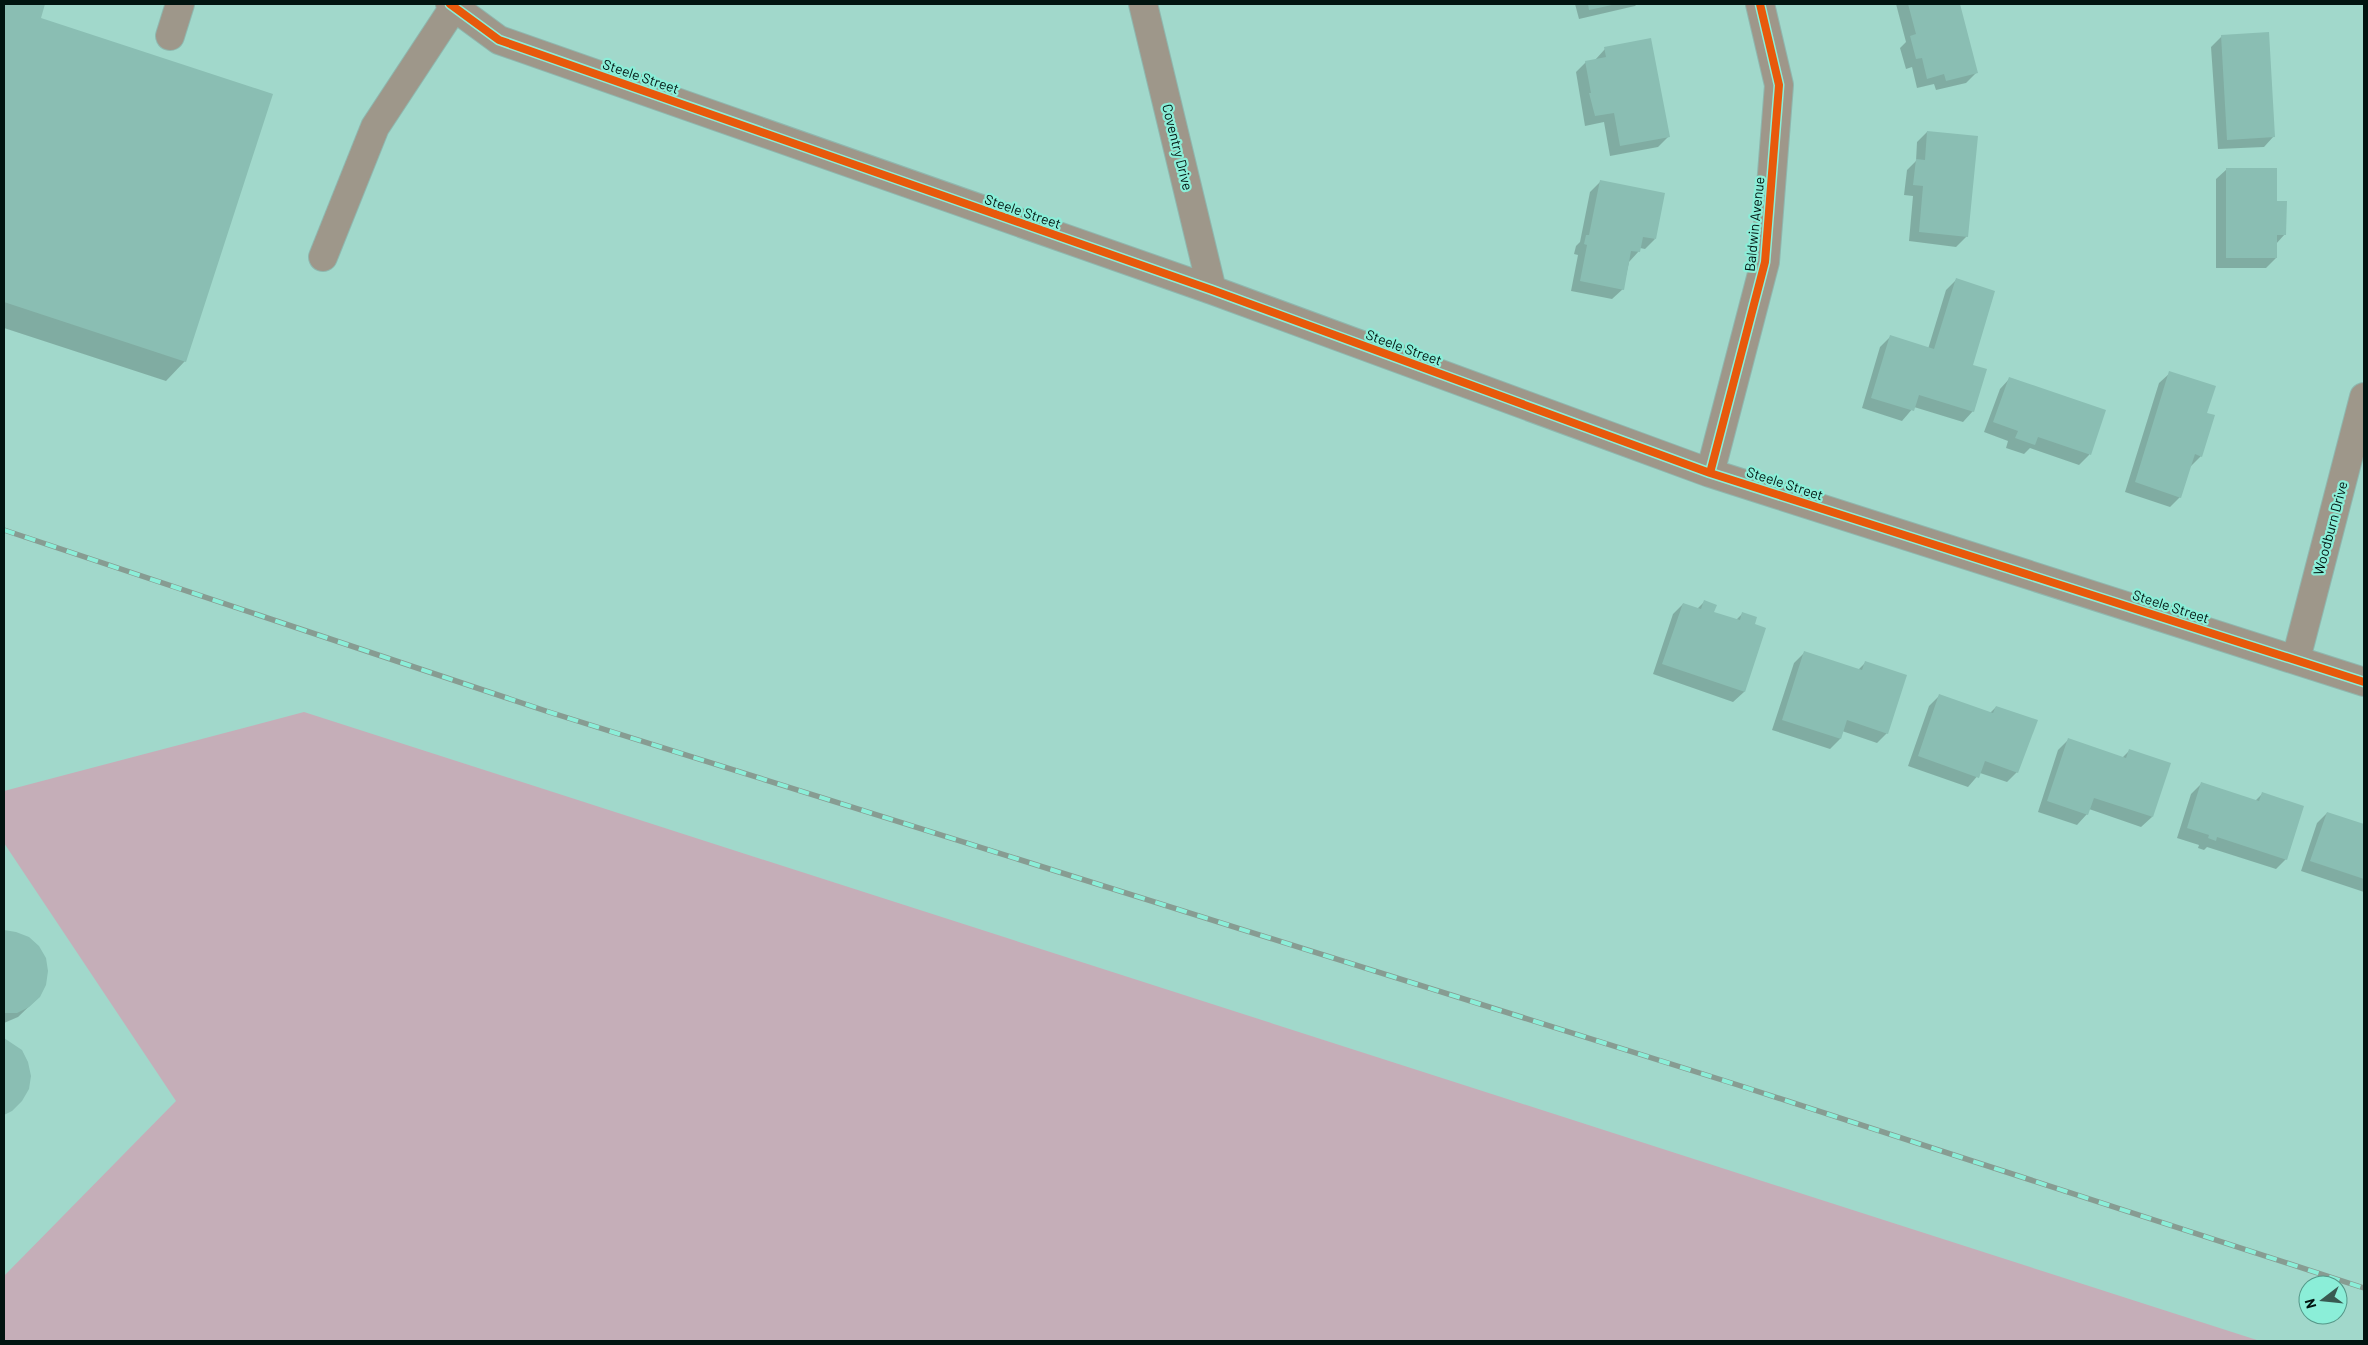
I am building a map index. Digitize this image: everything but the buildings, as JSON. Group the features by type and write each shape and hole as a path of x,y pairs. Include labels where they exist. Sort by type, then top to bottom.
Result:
{"street":[{"path":"170,36 180,4"},
{"name":"Coventry Drive","path":"1143,4 1212,290"},
{"name":"Baldwin Avenue","path":"1710,473 1765,262 1779,85 1760,4"},
{"path":"322,257 376,127 452,5"},
{"name":"Steele Street","path":"452,5 500,40 1212,290 1710,473 2364,682"},
{"name":"Woodburn Drive","path":"2296,659 2364,397"}],"shaded area":[{"path":"304,712 2260,1341 4,1341 4,1276 176,1101 4,843 4,791"}],"railway":[{"path":"4,530 549,712 1738,1085 2364,1288"}],"cycle path":[{"path":"450,4 499,40 1212,290 1710,473 2364,682"},
{"path":"1710,473 1765,262 1779,85 1760,4"}]}
